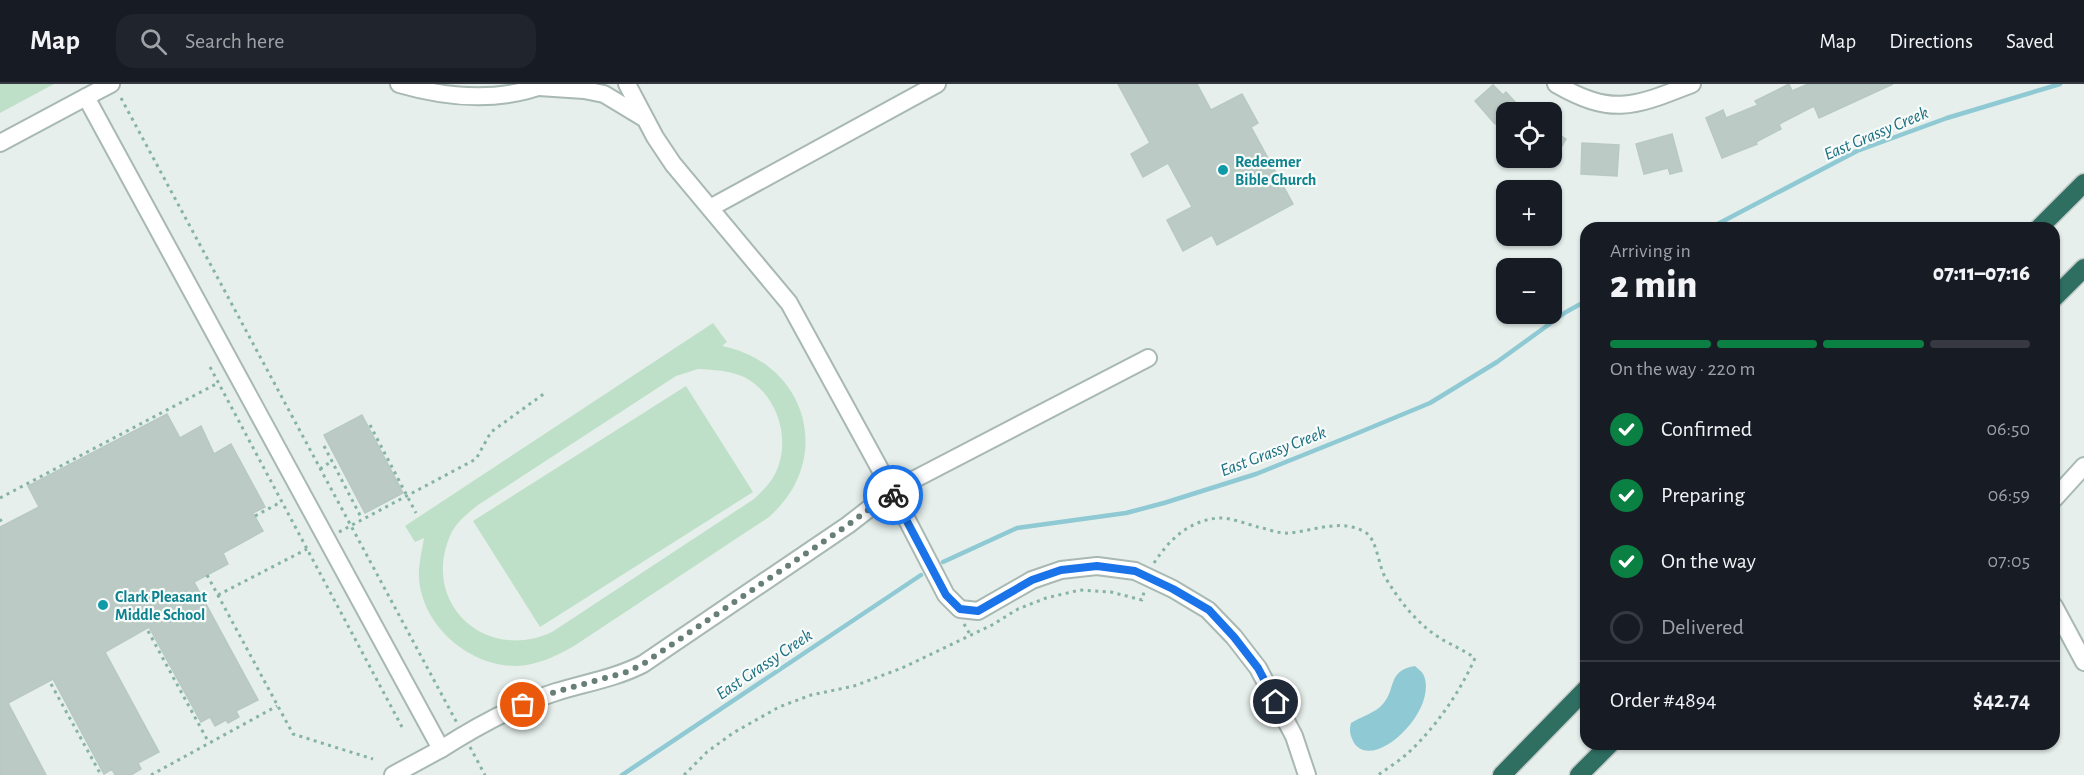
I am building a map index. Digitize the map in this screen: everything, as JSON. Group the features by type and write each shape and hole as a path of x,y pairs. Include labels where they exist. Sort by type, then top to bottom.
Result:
{"highway":[{"path":"2045,222 2084,183"},
{"path":"2060,292 2084,268"},
{"path":"1502,775 1580,695"},
{"path":"1579,775 1604,750"}],"street":[{"path":"399,84 441,93 477,97 502,96 542,86 584,90 604,94 645,118"},
{"path":"627,84 662,150 789,303 946,595 960,609 978,611 1032,580 1061,570 1097,566 1135,571 1173,589 1209,610 1258,668 1294,736 1307,775"},
{"path":"710,208 937,84"},
{"path":"1556,84 1575,95 1597,103 1620,106 1644,103 1692,84"},
{"path":"0,143 86,97 116,91"},
{"path":"86,97 441,749"},
{"path":"393,775 507,711 555,692 627,672 643,664 848,525 892,492 1148,358"},
{"path":"2060,492 2084,466"},
{"path":"2060,617 2084,662"}],"path":[{"path":"116,91 485,775"},
{"path":"210,367 402,727"},
{"path":"0,498 218,383"},
{"path":"218,595 476,459 491,432 545,393"},
{"path":"370,425 416,513"},
{"path":"324,446 363,519"},
{"path":"320,469 332,461"},
{"path":"255,516 281,502"},
{"path":"684,775 707,752 733,733 779,707 811,695 854,686 902,668 993,625 1018,609 1046,598 1080,590 1111,592 1142,600 1153,564 1176,535 1197,524 1220,518 1287,534 1335,525 1355,528 1367,533 1374,541 1384,575 1412,613 1442,639 1475,658 1468,674 1443,713 1408,752 1378,775"},
{"path":"0,519 3,525"},
{"path":"207,575 293,734 373,759"},
{"path":"148,632 209,743"},
{"path":"51,684 101,775"},
{"path":"150,775 277,706"}],"green space":[{"path":"0,84 54,84 0,113"},
{"path":"713,323 727,342 722,346 751,356 774,372 792,392 802,416 806,442 801,468 789,494 769,517 574,646 533,664 500,665 483,660 467,652 439,628 422,597 419,579 424,538 415,542 405,526","holes":["698,369 727,372 744,377 756,385 773,406 782,433 782,447 775,474 763,490 754,499 552,632 527,640 504,640 483,633 465,621 452,604 444,584 443,561 450,536 462,519 478,505 676,376"]},
{"path":"686,386 753,492 540,627 473,521"}],"water":[{"path":"1415,666 1422,672 1426,691 1421,706 1412,721 1387,745 1374,750 1362,749 1352,739 1351,723 1380,707 1389,695 1399,672"}],"building":[{"name":"Redeemer Bible Church","path":"1118,84 1197,84 1211,110 1242,94 1258,123 1251,127 1293,204 1217,245 1212,235 1183,251 1167,220 1192,207 1168,163 1143,177 1131,154 1150,143"},
{"path":"1789,84 1792,91 1808,84 1893,84 1819,118 1814,106 1779,124 1781,129 1756,142 1757,144 1722,158 1706,118 1723,110 1726,118 1758,105 1755,101"},
{"path":"1493,85 1503,95 1506,92 1515,102 1496,102 1495,124 1475,101"},
{"path":"1672,134 1682,171 1670,174 1668,168 1644,174 1636,144"},
{"path":"1582,143 1619,145 1617,176 1581,174"},
{"name":"Clark Pleasant Middle School","path":"167,414 180,438 201,426 214,454 231,444 265,507 253,513 263,531 223,553 228,564 194,582 258,700 236,711 239,717 228,723 226,720 215,726 210,717 201,722 149,627 105,652 159,752 138,763 141,769 131,775 115,775 112,769 104,774 53,679 8,703 46,775 0,775 0,527 39,507 28,486"},
{"path":"362,415 403,493 365,513 324,435"}],"waterway":[{"name":"East Grassy Creek","path":"1721,222 1857,151 1947,118 2060,84"},
{"name":"East Grassy Creek","path":"943,562 1017,528 1126,513 1164,503 1256,474 1353,435 1430,403 1497,362 1580,304"},
{"name":"East Grassy Creek","path":"622,775 921,575"}],"way so far":[{"path":"523,705 555,692 627,672 643,664 848,525 892,492 893,495"}],"place":[{"name":"Redeemer Bible Church","path":"1223,170"},
{"name":"Clark Pleasant Middle School","path":"103,605"}],"route":[{"path":"893,495 946,595 960,609 978,611 1032,580 1061,570 1097,566 1135,571 1209,610 1258,668 1276,702"}]}
